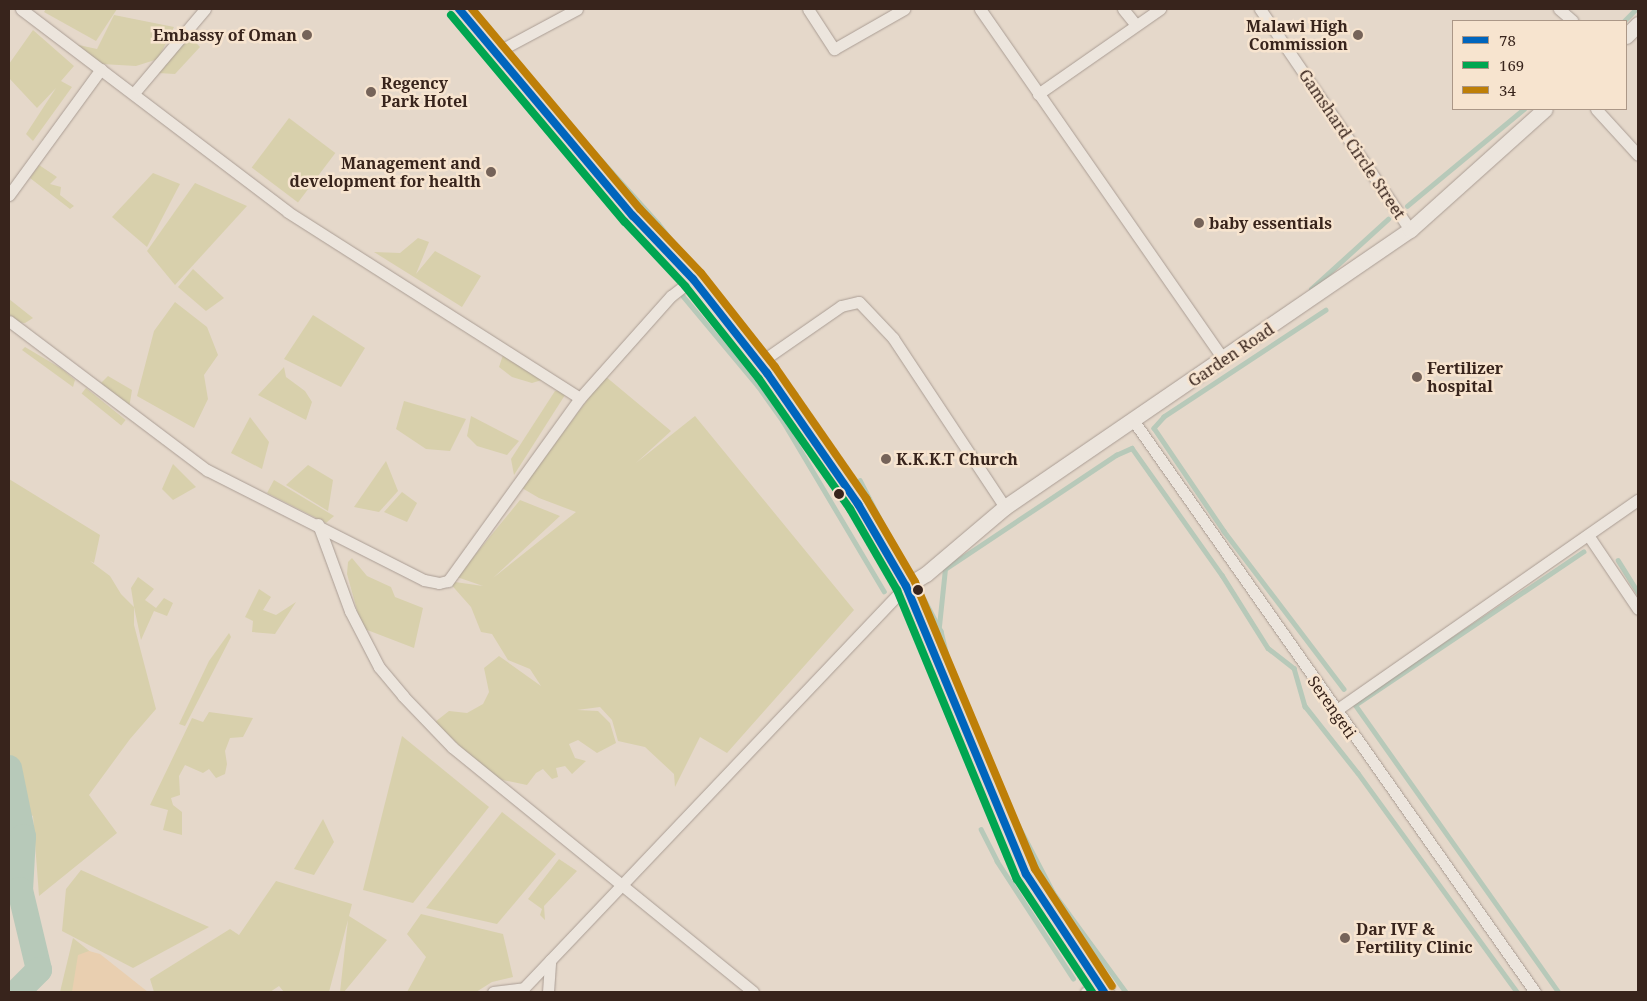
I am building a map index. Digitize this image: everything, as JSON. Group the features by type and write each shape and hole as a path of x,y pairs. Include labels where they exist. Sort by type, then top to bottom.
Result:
{"main road":[{"path":"459,9 633,216 693,279 759,363 858,504 906,586 1006,832 1026,874 1097,990"}],"street":[{"path":"21,9 134,93 288,212 580,398"},
{"path":"134,93 205,9"},
{"path":"495,53 577,9"},
{"path":"808,9 834,49 904,9"},
{"path":"980,9 1224,360"},
{"path":"1123,9 1135,24"},
{"path":"1038,94 1135,24 1160,9"},
{"name":"Gamshard Circle Street","path":"1260,9 1410,230"},
{"path":"1559,9 1572,20"},
{"path":"1627,35 1638,24"},
{"path":"9,195 101,70"},
{"name":"Garden Road","path":"906,586 926,574 1005,507 1224,360 1410,230 1543,110"},
{"path":"1597,110 1638,155"},
{"path":"9,321 207,470 433,583 448,581 580,398 671,296 693,279"},
{"path":"759,363 840,306 859,302 893,338 1005,507"},
{"name":"Serengeti","path":"1133,420 1335,711 1535,992"},
{"path":"1335,711 1638,500"},
{"path":"318,524 350,611 379,667 452,746 753,992"},
{"path":"1588,536 1638,609"},
{"path":"493,992 522,990 906,586"},
{"path":"548,992 550,960"}],"shaded area":[{"path":"46,9 117,9 96,41 44,12"},
{"path":"114,15 174,27 158,59 136,66 102,64 74,44 97,49"},
{"path":"33,30 74,66 61,81 72,87 33,141 26,134 56,88 37,108 9,78 9,64"},
{"path":"187,33 200,47 175,74 158,73"},
{"path":"289,118 335,153 298,202 252,168"},
{"path":"39,165 57,177 50,184 61,187 60,195 74,206 70,209 30,178"},
{"path":"153,173 180,184 147,247 112,217"},
{"path":"195,183 247,206 175,285 147,251"},
{"path":"418,238 429,242 416,274 435,251 481,276 462,307 374,252 400,253"},
{"path":"193,269 224,298 206,311 178,287"},
{"path":"9,299 33,318 25,323 9,322"},
{"path":"175,302 207,327 218,355 204,375 208,399 194,428 137,396 154,331"},
{"path":"313,315 365,348 341,387 284,359"},
{"path":"25,347 62,369 75,380 73,387 22,350"},
{"path":"504,352 545,379 532,383 512,377 499,367"},
{"path":"284,367 286,377 305,391 312,402 306,420 258,395"},
{"path":"108,376 132,390 129,408 101,383"},
{"path":"605,376 671,431 636,463 695,416 854,610 727,753 700,737 675,787 674,774 645,747 618,741 612,720 600,707 577,710 598,711 610,723 616,743 597,753 578,740 569,744 575,758 586,761 572,774 565,766 556,768 558,777 552,779 543,769 536,773 527,785 493,778 435,722 449,711 467,713 483,704 489,692 484,668 499,656 541,686 530,669 508,660 492,634 481,632 471,607 448,581 483,586 457,577 520,500 560,516 493,578 576,512 539,498 522,488"},
{"path":"86,388 126,420 121,426 82,393"},
{"path":"555,391 562,391 565,395 514,475 511,459"},
{"path":"404,401 466,419 450,451 426,449 396,429"},
{"path":"471,416 519,441 507,455 477,446 467,436"},
{"path":"250,417 269,442 262,469 231,453"},
{"path":"386,461 398,491 379,512 354,507"},
{"path":"173,464 196,487 173,500 162,489"},
{"path":"308,465 333,480 328,511 286,485"},
{"path":"9,479 100,535 94,563 90,561 110,576 121,594 134,607 134,625 156,709 130,739 89,795 117,833 39,896 33,816 9,805"},
{"path":"274,480 334,516 326,523 267,493"},
{"path":"402,492 417,503 407,522 384,512"},
{"path":"352,558 367,576 391,587 395,597 423,608 414,648 362,628 347,574 348,562"},
{"path":"138,577 154,589 145,600 156,608 164,598 173,603 167,616 154,611 141,640 131,588"},
{"path":"259,589 271,597 263,610 276,615 296,602 275,634 252,632 253,621 245,617"},
{"path":"229,633 231,637 185,726 179,724 209,661"},
{"path":"209,712 253,718 243,737 230,738 225,751 227,764 225,774 216,778 209,769 203,773 185,765 179,776 180,795 171,798 173,805 182,812 182,835 163,830 168,810 150,805 192,718 203,722"},
{"path":"402,736 489,807 413,903 363,890"},
{"path":"502,812 556,854 497,924 426,908"},
{"path":"323,819 334,842 314,875 294,869"},
{"path":"559,859 577,871 544,906 545,920 540,915 542,909 528,899"},
{"path":"81,870 209,927 133,968 62,931 66,889"},
{"path":"276,881 352,904 349,916 387,940 344,992 340,992 348,920 329,992 284,992 279,986 270,992 154,992 150,979 230,929 239,935"},
{"path":"421,914 503,934 513,977 492,982 476,992 407,992 426,957 407,934"},
{"path":"73,938 141,992 60,992"}],"sand":[{"path":"89,951 100,954 148,992 72,992 78,955"}],"waterway":[{"path":"473,9 491,30"},
{"path":"1625,20 1636,9"},
{"path":"1407,206 1523,110"},
{"path":"557,111 658,223 682,254"},
{"path":"1311,289 1388,219"},
{"path":"683,296 758,386 783,421 884,591"},
{"path":"1326,310 1164,417 1154,428 1224,531 1344,689"},
{"path":"783,380 796,394"},
{"path":"939,626 945,569 1116,455 1132,448 1222,575 1268,648 1294,668 1305,706 1358,773 1517,992"},
{"path":"860,480 899,556"},
{"path":"1558,992 1355,705 1583,552"},
{"path":"1618,560 1638,592"},
{"path":"924,599 941,631 951,672"},
{"path":"958,686 1013,815 1053,892 1126,992"},
{"path":"9,768 23,837 20,890 39,970 17,992"},
{"path":"981,829 997,861 1073,978"}],"transit line":[{"name":"78","path":"459,9 633,216 693,279 767,373 858,504 906,586 1026,874 1104,992"},
{"name":"34","path":"472,9 640,209 701,273 775,367 866,498 915,582 1035,869 1112,986"},
{"name":"169","path":"451,15 625,222 685,286 759,379 850,509 897,590 1017,879 1092,992"}],"place":[{"name":"Embassy of Oman","path":"307,35"},
{"name":"Malawi High Commission","path":"1358,35"},
{"name":"Regency Park Hotel","path":"371,92"},
{"name":"Management and development for health","path":"491,172"},
{"name":"baby essentials","path":"1199,223"},
{"name":"Fertilizer hospital","path":"1417,377"},
{"name":"K.K.K.T Church","path":"886,459"},
{"name":"Dar IVF & Fertility Clinic","path":"1345,938"}]}
